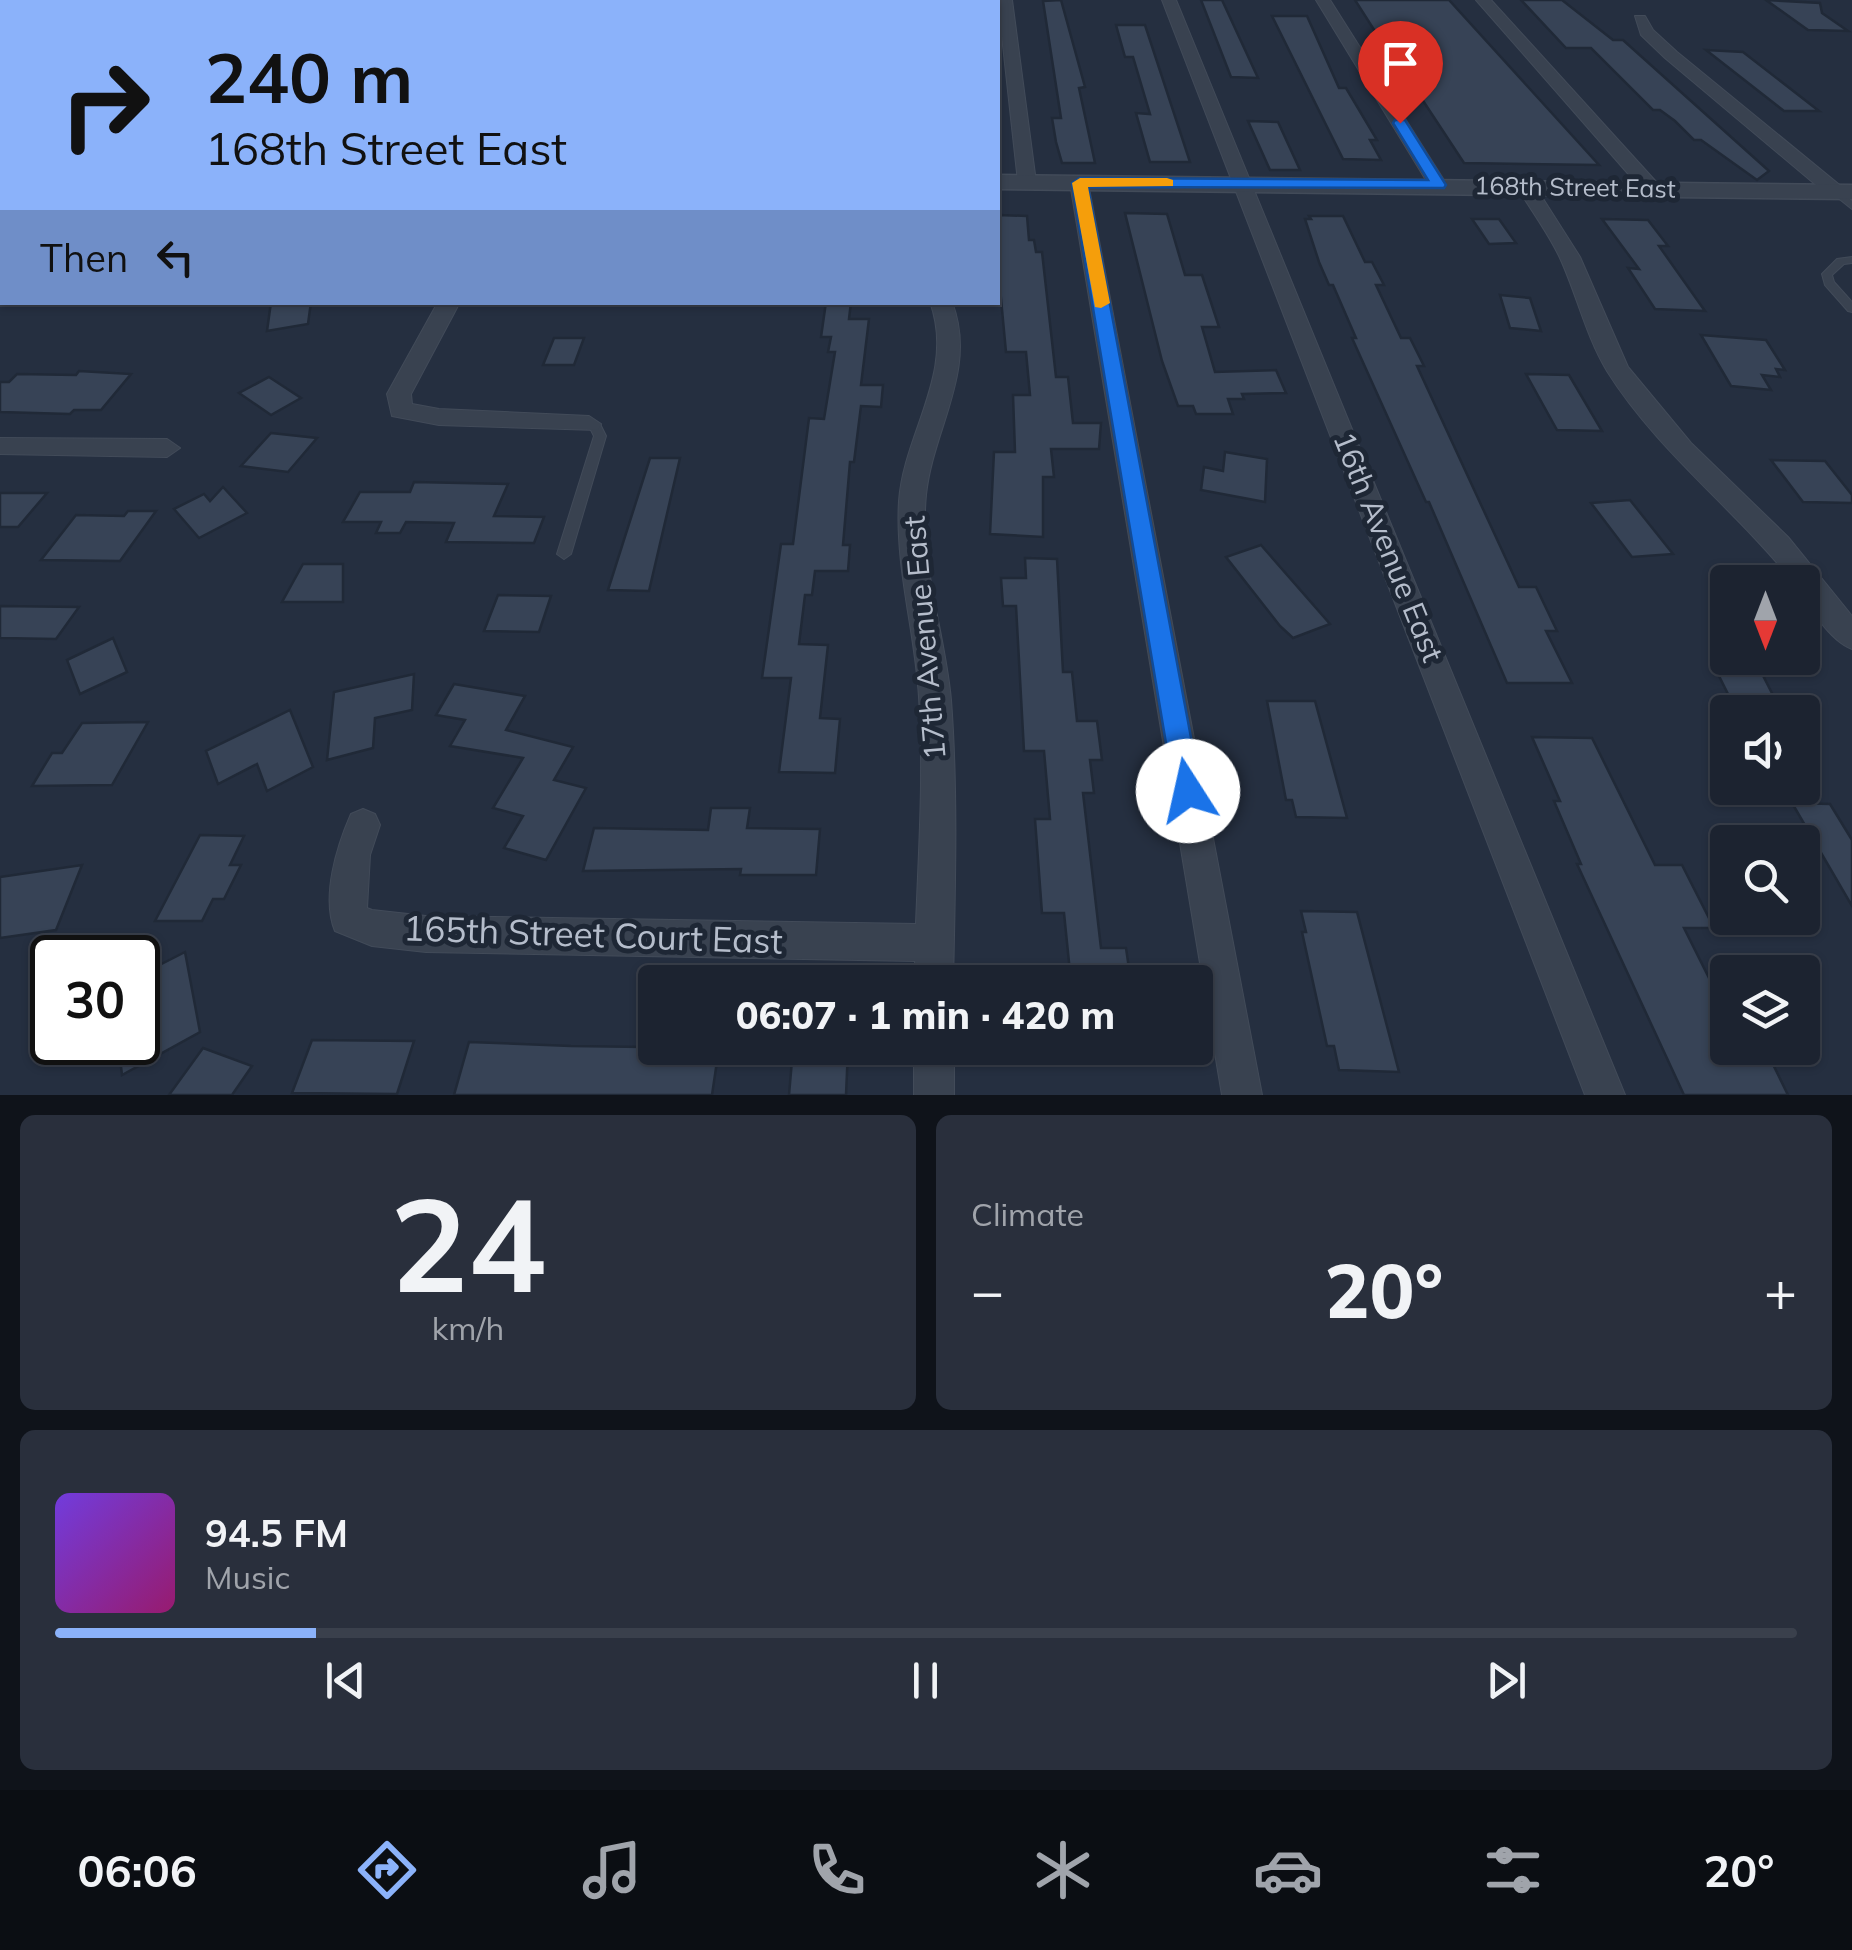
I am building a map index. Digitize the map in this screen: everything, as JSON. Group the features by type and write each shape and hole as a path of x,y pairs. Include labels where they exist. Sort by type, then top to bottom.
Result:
{"street":[{"path":"1005,0 1027,182"},
{"name":"16th Avenue East","path":"1169,0 1605,1095"},
{"path":"1322,0 1438,185"},
{"path":"1483,0 1652,189"},
{"path":"1640,18 1646,32 1671,55 1846,197"},
{"name":"168th Street East","path":"1000,182 1438,185 1846,197"},
{"path":"1080,183 1242,1095"},
{"path":"1526,188 1570,257 1618,370 1682,449 1778,544 1852,637"},
{"path":"448,305 399,394 402,410 439,417 589,424"},
{"name":"17th Avenue East","path":"934,965 935,695 917,572 912,500 925,434 949,370 951,325 942,305"},
{"path":"0,446 167,448"},
{"name":"165th Street Court East","path":"363,825 353,854 348,918 372,928 426,934 934,943"},
{"path":"934,1065 934,1095"}],"lane":[{"path":"1852,260 1841,261 1827,274 1829,282 1852,309"},
{"path":"564,554 600,436 596,427 589,424"}],"building":[{"path":"1061,0 1085,87 1079,88 1095,163 1062,163 1056,142 1052,118 1061,118 1043,1"},
{"path":"1201,0 1222,0 1258,78 1231,77"},
{"path":"1355,0 1449,0 1599,165 1464,163 1412,84 1420,84 1386,36 1378,36"},
{"path":"1521,0 1562,0 1613,40 1623,40 1769,171 1757,180 1701,140 1694,140 1660,110 1653,110 1591,48 1566,48"},
{"path":"1766,0 1820,3 1822,13 1848,31 1808,30"},
{"path":"1272,16 1307,16 1339,88 1346,88 1377,140 1370,140 1381,160 1343,159"},
{"path":"1116,25 1145,25 1190,162 1150,162 1136,113 1150,114 1133,57 1125,57"},
{"path":"1706,50 1743,52 1819,111 1784,111"},
{"path":"1248,121 1278,122 1300,170 1270,170"},
{"path":"1125,213 1167,214 1185,275 1202,275 1219,327 1202,327 1215,372 1276,370 1286,393 1242,394 1244,399 1228,399 1233,414 1196,414 1193,406 1178,406 1162,361"},
{"path":"1000,215 1027,216 1029,240 1034,240 1036,252 1042,252 1056,377 1068,377 1073,423 1101,423 1099,449 1051,449 1054,477 1043,477 1043,537 990,534 994,452 1015,452 1013,395 1030,395 1026,352 1006,352 1000,288"},
{"path":"1309,216 1343,216 1365,262 1372,262 1384,285 1376,285 1401,338 1410,338 1424,366 1417,366 1519,587 1536,587 1557,631 1546,631 1572,683 1507,683 1429,502 1352,338 1356,338 1333,285 1329,285 1319,262 1305,219 1311,219"},
{"path":"1472,219 1499,219 1516,243 1489,244"},
{"path":"1602,219 1648,220 1668,246 1659,246 1705,311 1655,309 1628,268 1639,269"},
{"path":"1500,295 1530,298 1541,331 1510,328"},
{"path":"271,305 311,305 308,324 267,331"},
{"path":"826,305 851,305 849,319 869,319 861,385 883,385 881,407 861,406 854,462 850,462 843,545 850,545 848,571 815,571 812,595 805,595 799,644 828,645 820,718 840,719 835,773 779,772 791,678 762,678 781,544 793,544 809,418 824,419 835,352 828,352 831,337 821,337"},
{"path":"1701,335 1766,340 1785,370 1776,369 1780,377 1762,375 1771,390 1731,386"},
{"path":"554,338 584,338 574,365 543,365"},
{"path":"79,371 131,374 101,410 74,410 70,414 0,412 0,382 9,382 17,374 76,375"},
{"path":"1526,374 1569,375 1602,431 1557,430"},
{"path":"269,377 301,398 271,415 239,393"},
{"path":"271,433 317,438 288,472 241,466"},
{"path":"1225,452 1267,459 1265,502 1201,490 1204,467 1223,471"},
{"path":"650,458 680,458 649,591 608,590"},
{"path":"1771,460 1825,461 1852,495 1852,503 1803,502"},
{"path":"414,482 508,484 494,516 544,517 534,543 446,542 454,523 406,522 400,533 376,533 381,522 343,522 360,492 410,492"},
{"path":"223,487 247,513 199,538 174,509 204,494 210,501"},
{"path":"0,493 47,493 18,527 0,527"},
{"path":"1630,500 1673,554 1632,557 1591,503"},
{"path":"128,511 156,511 120,561 41,560 76,515 124,516"},
{"path":"1261,545 1330,624 1293,638 1280,626 1226,557"},
{"path":"1025,558 1057,559 1063,672 1072,672 1077,721 1097,721 1102,760 1090,760 1094,793 1083,793 1101,948 1126,948 1128,965 1069,965 1064,913 1042,913 1035,819 1050,819 1044,751 1024,751 1016,606 1003,606 1001,578 1026,578"},
{"path":"303,564 343,564 343,602 282,602"},
{"path":"498,595 551,596 539,632 484,631"},
{"path":"0,606 79,607 56,639 0,638"},
{"path":"113,638 127,672 80,694 67,660"},
{"path":"414,674 412,710 375,718 373,748 327,760 334,692"},
{"path":"1718,675 1763,675 1773,695 1728,695"},
{"path":"454,684 525,696 506,730 573,747 554,780 586,788 546,860 504,848 523,816 493,808 523,758 450,746 465,720 436,715"},
{"path":"1267,701 1315,701 1347,818 1296,817 1292,800 1286,800"},
{"path":"290,710 313,767 267,791 257,764 218,784 206,751"},
{"path":"148,722 112,785 32,786 52,753 62,753 82,723"},
{"path":"1532,737 1592,738 1655,865 1682,865 1710,920 1710,928 1684,928 1710,980 1710,1065 1773,1065 1788,1095 1684,1095 1577,864 1581,864 1554,801 1560,801"},
{"path":"1830,804 1852,840 1852,906 1820,851 1820,825 1805,825 1793,805"},
{"path":"711,808 750,808 747,828 820,829 816,875 740,875 741,869 583,871 594,828 708,830"},
{"path":"200,835 244,836 230,865 241,865 224,899 213,899 202,921 155,921"},
{"path":"82,865 56,930 0,938 0,877"},
{"path":"1301,911 1357,912 1399,1072 1339,1070 1334,1046 1327,1046"},
{"path":"185,952 200,1032 160,1054 160,965"},
{"path":"312,1040 414,1041 397,1094 292,1093"},
{"path":"469,1042 638,1047 638,1065 716,1065 712,1095 454,1095"},
{"path":"203,1048 252,1066 232,1095 169,1095"},
{"path":"121,1065 140,1065 122,1075"},
{"path":"792,1065 847,1065 846,1095 789,1095"}],"slow traffic":[{"path":"1101,303 1080,183 1167,183"}],"route":[{"path":"1188,791 1080,183 1438,185 1400,123"}]}
